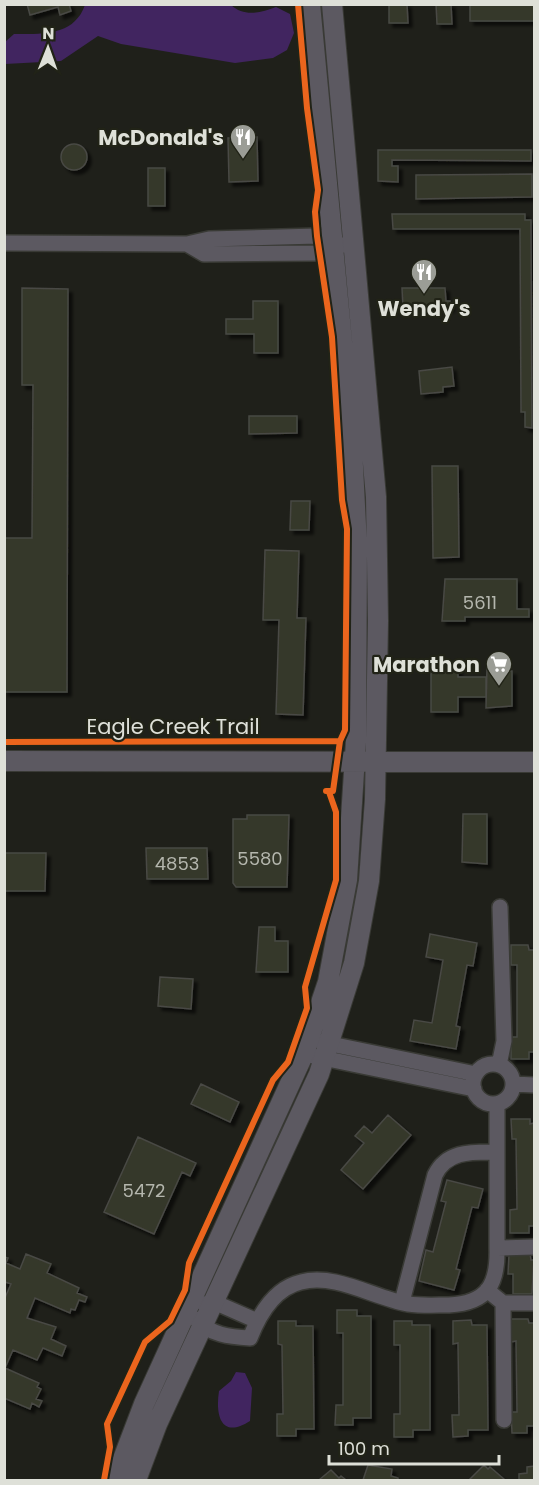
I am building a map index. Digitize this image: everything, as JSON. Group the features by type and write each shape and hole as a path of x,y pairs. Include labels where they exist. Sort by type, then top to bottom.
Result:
{"main road":[{"path":"136,1480 158,1424 327,1052 348,986 361,927 371,860 376,762 378,579 376,497 310,4"},
{"path":"115,1480 136,1422 307,1046 328,982 343,911 350,849 355,762 357,545 332,4"},
{"path":"4,761 534,762"}],"street":[{"path":"4,243 187,244 204,254 319,253 344,245"},
{"path":"499,1065 504,1041 500,907"},
{"path":"307,1046 475,1081"},
{"path":"499,1065 509,1073 513,1084 508,1097 497,1104 485,1102 475,1081 486,1066 499,1065"},
{"path":"513,1084 534,1085"},
{"path":"257,1321 214,1302 188,1309 202,1327 226,1336 250,1338 257,1321 282,1291 300,1282 317,1280 402,1302 434,1305 464,1304 483,1296 496,1278 497,1104"},
{"path":"402,1302 435,1175 441,1163 453,1156 497,1152"},
{"path":"497,1248 534,1247"},
{"path":"487,1290 503,1303 534,1303"},
{"path":"503,1303 504,1420"}],"shaded area":[{"path":"85,5 231,5 241,11 252,13 276,7 290,14 294,33 287,50 273,58 235,63 121,44 98,36 61,61 5,64 5,42 14,34 46,33 65,28 80,15"},
{"path":"236,1372 245,1373 252,1388 250,1421 233,1428 222,1422 218,1400 219,1391 231,1381"}],"building":[{"path":"27,4 69,4 71,11 60,15 58,7 30,15"},
{"path":"389,4 407,4 408,23 389,23"},
{"path":"436,4 451,4 452,24 437,24"},
{"path":"470,4 534,4 534,21 470,21"},
{"name":"McDonald's","path":"257,137 258,181 229,182 228,138"},
{"path":"74,144 83,148 87,157 83,166 74,170 65,166 61,157 65,148"},
{"path":"378,150 531,150 531,161 392,160 392,166 398,166 398,182 378,181"},
{"path":"148,168 165,168 165,206 148,206"},
{"path":"532,174 532,197 416,199 416,175"},
{"path":"392,214 525,214 525,220 531,220 532,428 525,427 525,412 521,412 520,229 393,229"},
{"path":"22,288 68,289 67,692 4,692 4,538 32,538 33,385 22,385"},
{"name":"Wendy's","path":"402,288 445,288 446,301 450,301 450,308 403,308"},
{"path":"253,301 278,301 278,353 254,353 254,334 226,334 226,319 253,319"},
{"path":"452,367 454,386 443,387 443,392 421,394 419,371"},
{"path":"249,416 297,416 297,433 249,434"},
{"path":"432,466 458,466 459,557 433,558"},
{"path":"291,501 310,501 309,530 290,530"},
{"path":"265,550 299,551 297,618 306,618 303,715 276,714 279,620 263,620"},
{"path":"445,579 517,579 517,609 529,609 529,617 465,617 465,621 442,621"},
{"path":"458,662 458,677 486,677 486,697 458,697 458,712 431,712 431,663"},
{"name":"Marathon","path":"487,667 505,667 505,671 512,671 512,706 486,708"},
{"path":"463,814 487,814 487,864 462,862"},
{"path":"247,815 289,815 287,887 236,887 233,883 233,819 247,819"},
{"path":"146,848 207,848 208,879 147,879"},
{"path":"4,853 46,853 45,891 4,891"},
{"path":"259,927 275,927 275,941 288,941 288,972 256,972"},
{"path":"430,934 477,943 473,966 467,965 456,1026 460,1027 456,1049 410,1041 414,1020 432,1023 443,960 426,957"},
{"path":"511,945 528,945 529,950 534,950 534,1052 529,1052 529,1059 511,1059 511,1037 517,1037 517,965 511,965"},
{"path":"160,977 193,979 191,1009 158,1006"},
{"path":"201,1084 239,1102 230,1122 191,1104"},
{"path":"388,1115 411,1135 363,1189 341,1170 364,1143 355,1136 364,1126 372,1133"},
{"path":"511,1119 530,1119 530,1124 534,1123 534,1226 529,1226 529,1233 510,1233 510,1210 517,1209 516,1139 512,1139"},
{"path":"138,1137 196,1163 190,1176 182,1172 154,1234 104,1212"},
{"path":"447,1180 483,1189 478,1208 472,1207 456,1269 460,1270 454,1290 419,1281 426,1250 433,1252 446,1202 441,1201"},
{"path":"26,1254 51,1264 47,1273 79,1288 77,1293 87,1297 85,1302 79,1300 75,1310 71,1309 70,1313 35,1298 27,1318 56,1327 51,1339 66,1346 62,1356 43,1348 37,1360 13,1350 5,1368 39,1383 37,1387 41,1389 36,1399 42,1401 39,1407 32,1403 30,1409 4,1398 4,1300 11,1284 5,1282 4,1284 4,1257 8,1258 6,1263 20,1269"},
{"path":"509,1254 530,1254 531,1260 534,1260 532,1294 513,1294 513,1274 508,1274"},
{"path":"337,1310 357,1310 357,1316 371,1316 371,1418 353,1418 353,1425 335,1425 336,1405 343,1405 343,1333 337,1333"},
{"path":"511,1319 528,1319 529,1323 534,1323 534,1426 527,1426 527,1433 512,1433 511,1412 517,1412 516,1341 511,1342"},
{"path":"471,1320 472,1325 487,1325 488,1430 468,1430 468,1436 453,1437 452,1415 459,1415 458,1343 453,1344 453,1321"},
{"path":"278,1321 296,1321 296,1326 313,1326 314,1429 296,1429 296,1436 277,1436 277,1414 283,1414 282,1345 278,1344"},
{"path":"394,1321 412,1321 412,1325 430,1325 430,1430 413,1430 413,1437 394,1437 394,1414 400,1414 400,1345 394,1345"},
{"path":"368,1465 392,1469 391,1476 398,1480 363,1480"},
{"path":"484,1465 488,1469 490,1467 505,1480 469,1480"},
{"path":"534,1466 534,1480 519,1480 519,1474 527,1473 527,1467"},
{"path":"331,1470 339,1478 341,1476 346,1480 319,1480"}],"cycle path":[{"path":"298,4 307,108 318,190 315,212 317,236 332,337 342,500 347,529 345,730 340,741 333,791 326,791"},
{"name":"Eagle Creek Trail","path":"4,742 340,741"},
{"path":"104,1480 110,1447 107,1424 145,1342 170,1321 185,1290 189,1263 273,1080 288,1062 307,1008 305,987 336,880 336,812 329,792"}],"place":[{"name":"McDonald's","path":"243,160"},
{"name":"Wendy's","path":"424,295"},
{"name":"Marathon","path":"499,687"}]}
